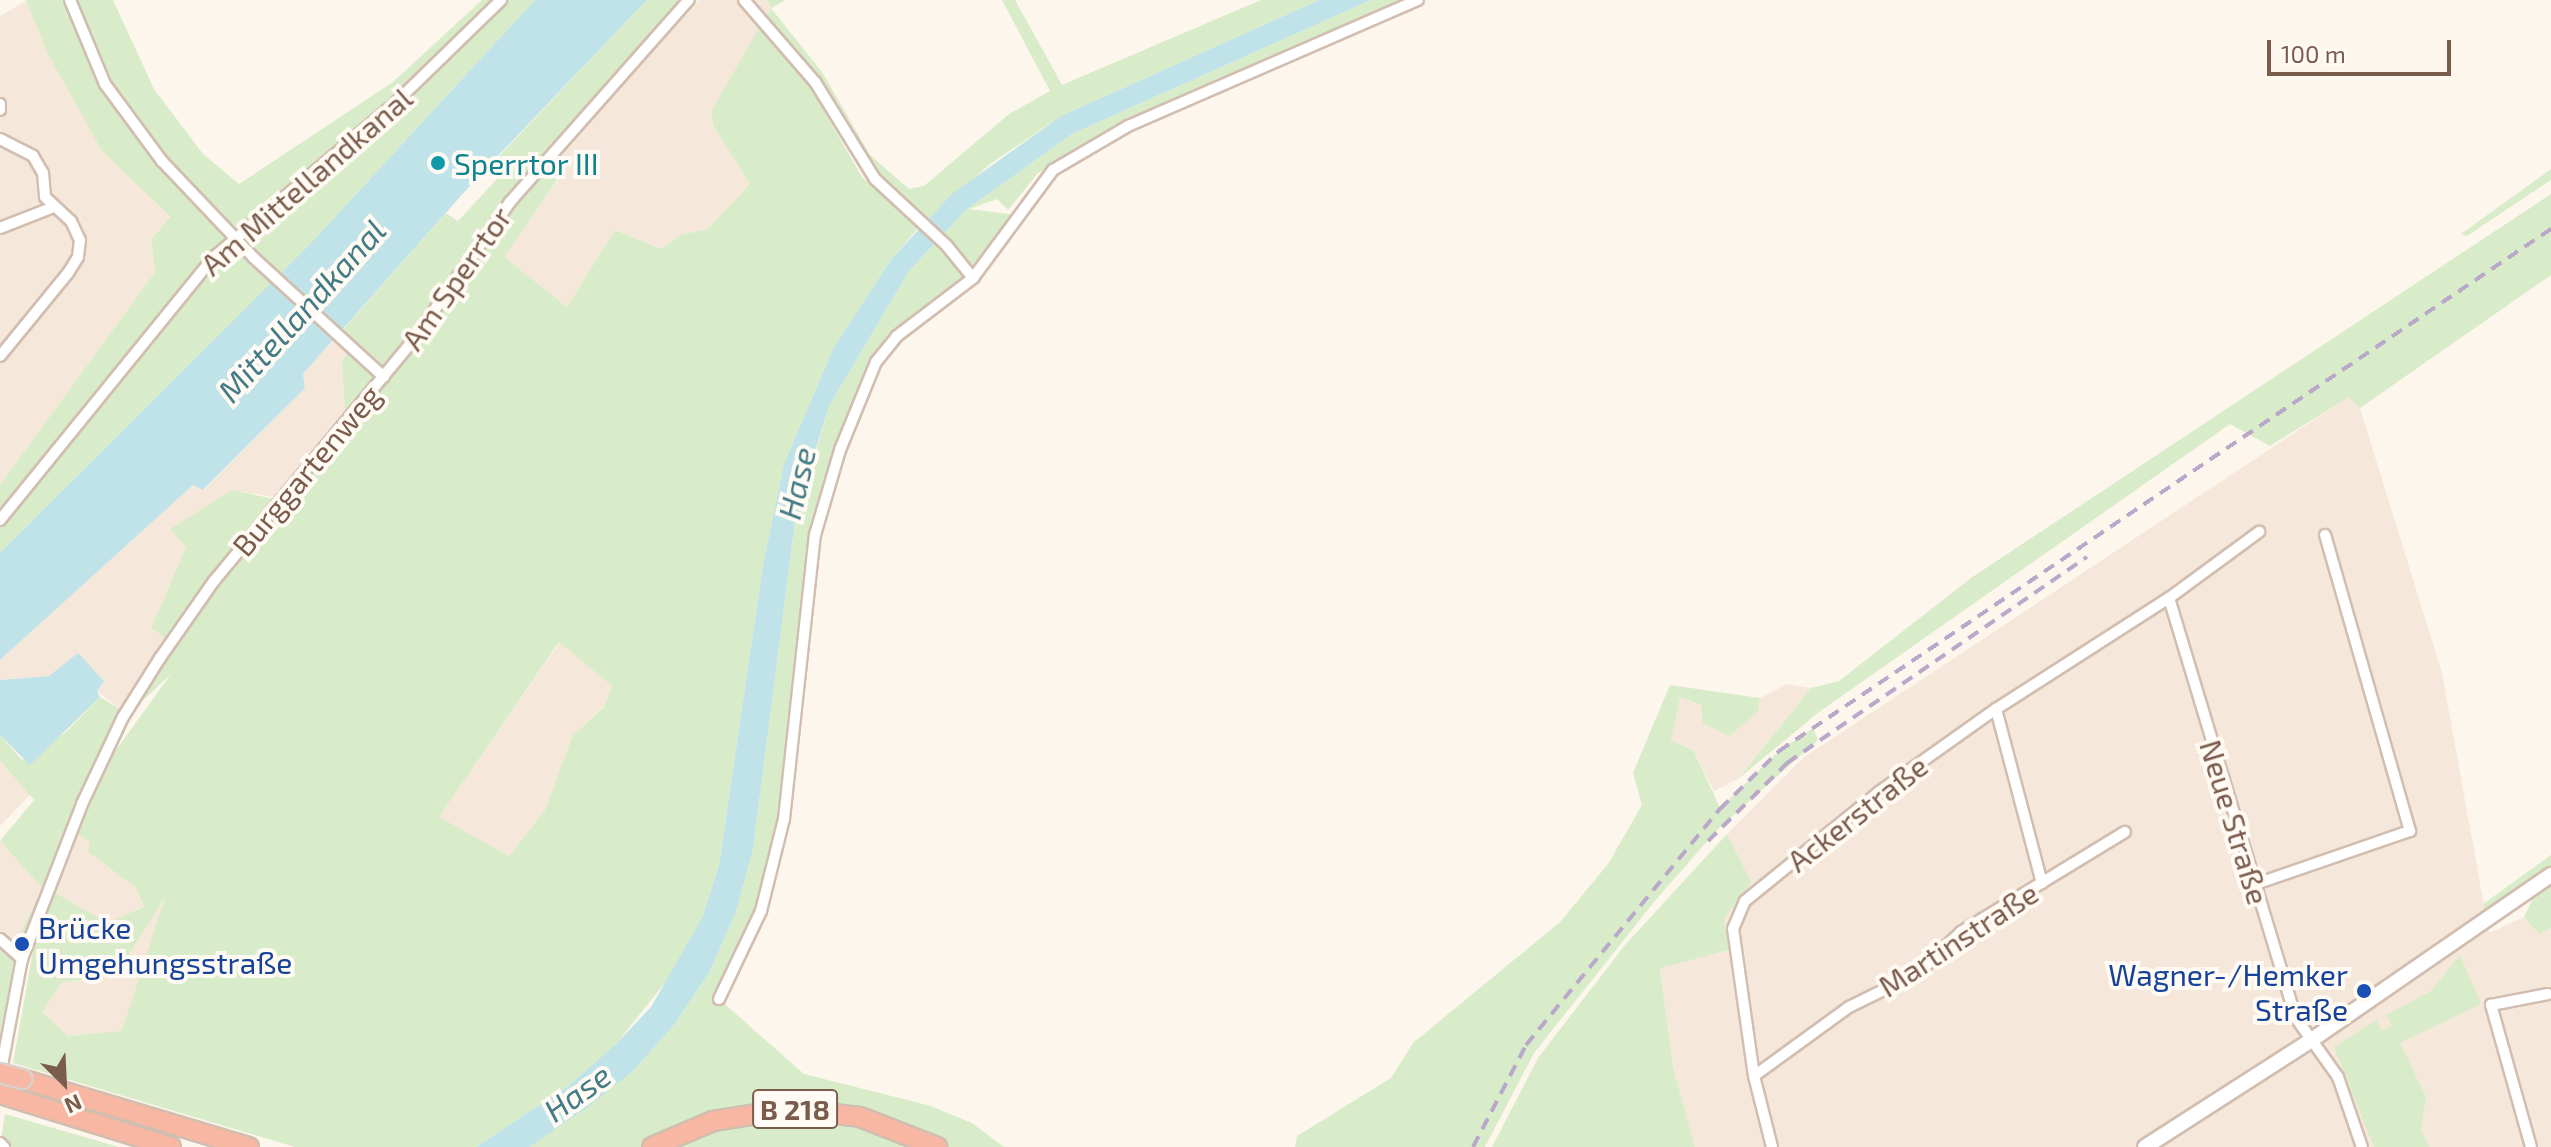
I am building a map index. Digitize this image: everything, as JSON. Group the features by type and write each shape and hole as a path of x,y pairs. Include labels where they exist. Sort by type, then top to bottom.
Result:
{"highway":[{"path":"0,1075 249,1147"},
{"path":"8,1097 171,1147"},
{"name":"B 218","path":"652,1147 713,1121 790,1109 860,1117 937,1147"}],"main road":[{"path":"2145,1147 2313,1039 2551,875"}],"street":[{"name":"Burggartenweg","path":"0,1075 22,959 82,804 123,717 204,593 384,377 254,258 162,161 122,107 81,36 70,0"},
{"name":"Am Mittellandkanal","path":"0,520 165,312 236,236 390,108 501,0"},
{"name":"Am Sperrtor","path":"384,377 518,192 689,0"},
{"path":"744,0 815,82 875,179 947,246 973,278"},
{"path":"719,999 761,911 784,819 815,535 840,450 876,362 897,336 973,278 1036,186 1073,157 1128,126 1418,0"},
{"path":"0,139 33,156 43,173 45,197 71,221 80,240 78,257 0,356"},
{"path":"0,228 54,207"},
{"name":"Ackerstraße","path":"1754,1076 1733,929 1753,894 1879,792 1996,709 2169,598 2259,532"},
{"path":"2253,885 2410,831 2325,535"},
{"name":"Neue Straße","path":"2169,598 2253,885 2296,1018 2338,1077 2362,1147"},
{"path":"1996,709 2042,883"},
{"name":"Martinstraße","path":"1754,1076 1849,1007 1918,973 1961,932 2125,832"},
{"path":"0,939 22,959"},
{"path":"2531,1147 2491,1005 2550,997"},
{"path":"1754,1076 1772,1147"},
{"path":"0,1143 4,1147"}],"shaded area":[{"path":"700,0 767,0 771,8 711,113 713,125 750,184 708,229 680,235 663,249 615,230 567,307 503,257 559,178 550,163"},
{"path":"26,1 102,151 170,215 151,240 155,272 0,485 0,16"},
{"path":"340,333 353,345 342,361 345,413 275,497 232,490 171,529 186,547 151,628 166,640 120,709 97,691 49,676 0,680 0,660 194,484 204,490 305,388 303,374"},
{"path":"2350,396 2360,408 2442,673 2489,933 2524,917 2539,933 2551,928 2551,1147 1695,1147 1673,1067 1660,967 1729,950 1724,919 1750,882 1727,834 1803,758"},
{"path":"560,642 612,686 604,706 573,735 545,810 509,856 438,818"},
{"path":"1787,684 1811,688 1738,779 1714,791 1694,751 1671,740 1680,696 1701,706 1758,712 1760,698"},
{"path":"0,761 30,795 0,826"},
{"path":"74,831 91,842 88,852 135,887 144,908 107,924 54,892"},
{"path":"0,841 42,888 16,942 9,945 0,934"},
{"path":"167,894 122,1032 68,1036 41,1012 62,982 115,977"}],"green space":[{"path":"26,0 113,0 154,89 203,154 239,184 393,82 482,0 535,0 311,243 0,553 0,485 155,272 151,240 170,216 102,151 48,54"},
{"path":"647,0 683,0 543,153 559,177 504,257 567,307 615,230 662,249 680,235 708,229 750,184 713,125 711,112 760,26 809,85 862,177 919,227 892,258 834,347 784,464 763,565 719,865 702,918 680,964 616,1044 568,1086 476,1147 295,1147 13,1063 33,951 54,892 107,923 144,907 135,887 88,852 90,842 74,831 103,768 171,674 138,705 175,646 151,628 186,547 170,529 232,490 289,502 353,423 345,413 342,361 353,345 340,333 446,213 458,221 497,179 487,169","holes":["559,642 612,686 604,707 573,735 545,810 509,856 439,817","165,897 122,1031 68,1036 42,1012 62,982 115,977"]},
{"path":"767,0 786,0 771,8"},
{"path":"1002,0 1015,0 1062,85 1261,0 1319,0 1061,116 990,164 927,220 867,166 815,79 766,17 771,8 822,72 870,155 909,189 924,186 1009,114 1050,91"},
{"path":"1371,0 1408,0 1119,127 1038,173 1008,210 997,199 969,209 1017,215 983,266 897,336 876,362 815,535 784,819 761,911 719,999 804,1074 931,1106 972,1123 1004,1147 529,1147 633,1071 674,1025 710,971 736,912 753,849 795,522 829,406 909,271 966,210 1072,134"},
{"path":"2551,169 2551,180 2467,236 2461,234"},
{"path":"2551,194 2551,275 2360,408 2349,397 2270,446 2230,424 1819,712 1738,779 1811,688 1839,681 1971,578"},
{"path":"1670,685 1760,698 1758,712 1729,736 1703,723 1701,705 1680,697 1671,740 1694,751 1720,808 1779,751 1813,728 1818,740 1718,829 1654,902 1534,1053 1485,1147 1295,1147 1297,1136 1391,1078 1413,1043 1560,922 1608,864 1642,805 1633,773"},
{"path":"100,697 120,709 47,886 0,1049 0,948 16,942 42,888 0,841 34,800 0,761 0,735 22,760 66,732"},
{"path":"1727,834 1751,882 1724,919 1729,950 1660,968 1673,1067 1695,1147 1492,1147 1538,1058 1625,945"},
{"path":"2551,855 2551,867 2485,913 2483,904"},
{"path":"2551,886 2551,928 2539,934 2524,917 2533,898"},
{"path":"2460,955 2481,1004 2400,1043 2426,1097 2421,1130 2429,1147 2374,1147 2334,1047 2376,1020 2382,1030 2392,1025 2386,1015 2431,991"},
{"path":"5,1114 119,1147 0,1147"}],"water":[{"name":"Mittellandkanal","path":"535,0 647,0 475,180 303,374 305,388 203,490 193,485 0,660 0,553 311,243"},
{"name":"Hase","path":"1319,0 1371,0 1072,134 966,210 909,271 829,406 812,461 795,522 753,849 736,912 710,971 674,1025 633,1071 585,1109 529,1147 476,1147 568,1086 616,1044 651,1007 702,918 719,865 763,565 784,464 834,347 892,258 952,194 1061,116"},
{"path":"78,653 104,681 97,691 100,697 30,765 0,735 0,680 49,676"}],"railway":[{"path":"1473,1147 1526,1045 1720,809 1779,751 2551,229"},
{"path":"1708,841 1787,763 2087,557"}],"place":[{"name":"Sperrtor III","path":"438,163"},
{"name":"Brücke Umgehungsstraße","path":"22,944"},
{"name":"Wagner-/Hemker Straße","path":"2364,991"}]}
